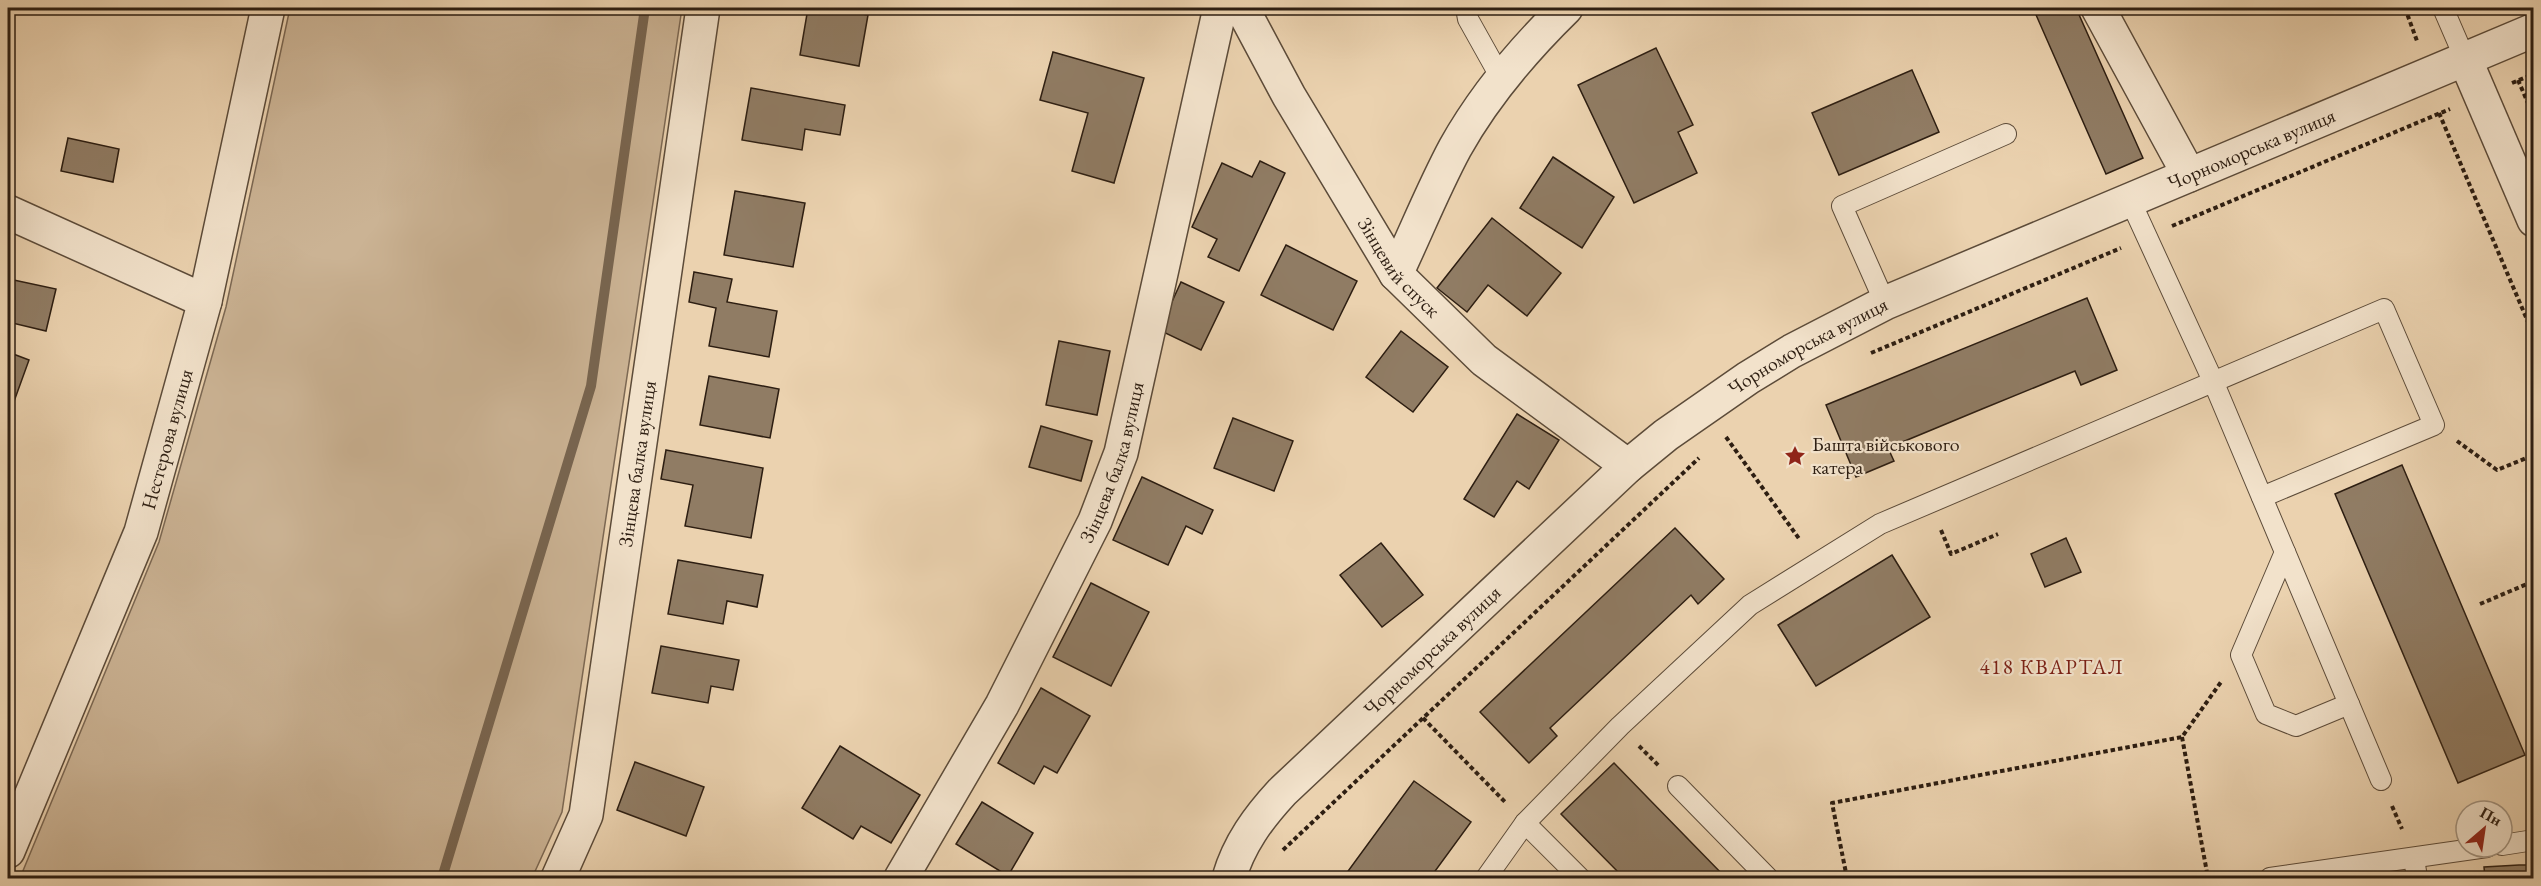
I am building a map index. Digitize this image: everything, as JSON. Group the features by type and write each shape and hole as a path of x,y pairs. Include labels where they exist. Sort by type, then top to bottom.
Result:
{"street":[{"name":"Нестерова вулиця","path":"8,852 141,532 205,301 268,8"},
{"name":"Зінцева балка вулиця","path":"558,879 586,815 703,8"},
{"name":"Зінцева балка вулиця","path":"901,879 1002,705 1095,521 1121,453 1220,8"},
{"name":"Зінцевий спуск","path":"1242,8 1289,96 1396,273 1484,360 1628,466"},
{"path":"1396,273 1455,148 1502,78 1566,8"},
{"path":"2098,8 2188,175"},
{"name":"Чорноморська вулиця","path":"1229,879 1246,837 1282,792 1628,466 1697,412 1748,378 1792,351 1885,303 2534,30"},
{"path":"2465,59 2534,220"},
{"path":"8,212 205,301"}],"lane":[{"path":"1466,8 1468,19 1502,78"},
{"path":"2443,8 2465,59"},
{"path":"1885,303 1842,206 2006,134"},
{"path":"2130,200 2213,381 2381,780"},
{"path":"1486,879 1525,823 1620,726 1750,605 1880,524 2384,309 2434,425 2262,497"},
{"path":"2285,552 2241,655 2266,714 2296,726 2349,704"},
{"path":"1678,786 1768,879"},
{"path":"1525,823 1580,879"},
{"path":"2514,843 2534,840"},
{"path":"2271,879 2454,852"},
{"path":"2414,858 2416,879"}],"path":[{"path":"2404,8 2415,33 2423,77 2534,336"},
{"path":"1867,355 2534,74"},
{"path":"2434,425 2497,470 2534,455"},
{"path":"1716,442 1724,434 1817,564"},
{"path":"1279,854 1708,450"},
{"path":"1951,554 1998,534"},
{"path":"2480,604 2534,581"},
{"path":"1846,879 1832,803 2182,737 2241,655"},
{"path":"1423,718 1525,823"},
{"path":"1620,726 1678,786"},
{"path":"2182,737 2208,879"},
{"path":"2381,780 2414,858"}],"shaded area":[{"path":"290,8 682,8 562,812 532,878 20,878 159,542 226,307"}],"building":[{"path":"808,8 827,8 868,15 859,66 800,55"},
{"path":"2033,8 2076,8 2143,158 2106,174"},
{"path":"1656,48 1693,125 1678,132 1697,173 1634,203 1578,85"},
{"path":"1053,52 1144,78 1114,183 1072,171 1088,113 1040,100"},
{"path":"1912,70 1939,132 1839,175 1812,113"},
{"path":"751,88 845,105 840,135 805,129 802,150 742,140"},
{"path":"68,138 119,149 113,182 61,171"},
{"path":"1553,157 1614,197 1582,248 1520,208"},
{"path":"1260,161 1285,173 1239,271 1208,257 1217,239 1192,227 1222,163 1252,177"},
{"path":"735,191 805,203 793,267 724,255"},
{"path":"1492,218 1561,273 1527,316 1488,285 1467,312 1437,288"},
{"path":"1286,245 1357,281 1333,330 1261,295"},
{"path":"694,272 732,279 727,302 777,311 769,357 709,346 716,308 689,302"},
{"path":"9,279 56,289 46,331 8,322"},
{"path":"1181,282 1224,302 1201,350 1159,330"},
{"path":"2087,298 2117,370 2081,385 2075,371 1982,409 1888,448 1894,461 1856,477 1826,405"},
{"path":"1401,331 1448,367 1413,412 1366,377"},
{"path":"1059,341 1110,351 1097,415 1046,405"},
{"path":"8,352 29,360 8,418"},
{"path":"709,376 779,389 770,438 700,425"},
{"path":"1517,414 1559,440 1529,489 1517,481 1494,517 1464,499"},
{"path":"1233,418 1293,441 1274,491 1214,468"},
{"path":"1041,426 1092,441 1081,481 1029,467"},
{"path":"666,450 763,468 751,538 685,526 693,485 661,479"},
{"path":"2402,465 2525,755 2458,783 2335,494"},
{"path":"1142,477 1213,510 1202,534 1186,526 1168,565 1113,540"},
{"path":"1675,528 1724,579 1698,604 1691,595 1550,728 1557,736 1529,763 1480,712"},
{"path":"2066,538 2081,572 2045,587 2031,554"},
{"path":"1381,543 1423,595 1382,627 1340,575"},
{"path":"1892,555 1930,617 1816,686 1778,625"},
{"path":"678,560 763,575 757,607 727,601 723,624 668,614"},
{"path":"1091,583 1149,612 1111,686 1053,657"},
{"path":"661,646 739,660 733,690 711,686 708,703 652,693"},
{"path":"1041,688 1090,716 1057,773 1044,766 1034,784 998,763"},
{"path":"840,746 920,795 891,843 861,826 853,839 802,808"},
{"path":"635,762 704,787 686,836 617,810"},
{"path":"1614,763 1726,878 1624,878 1561,814"},
{"path":"1414,781 1471,822 1430,878 1343,878"},
{"path":"982,802 1033,833 1008,876 956,844"},
{"path":"2534,865 2534,878 2485,878 2484,867"}],"waterway":[{"path":"442,878 591,386 645,8"}],"place":[{"name":"Башта військового катера","path":"1795,456"}],"district":[{"name":"418 КВАРТАЛ","path":"2052,666"}]}
